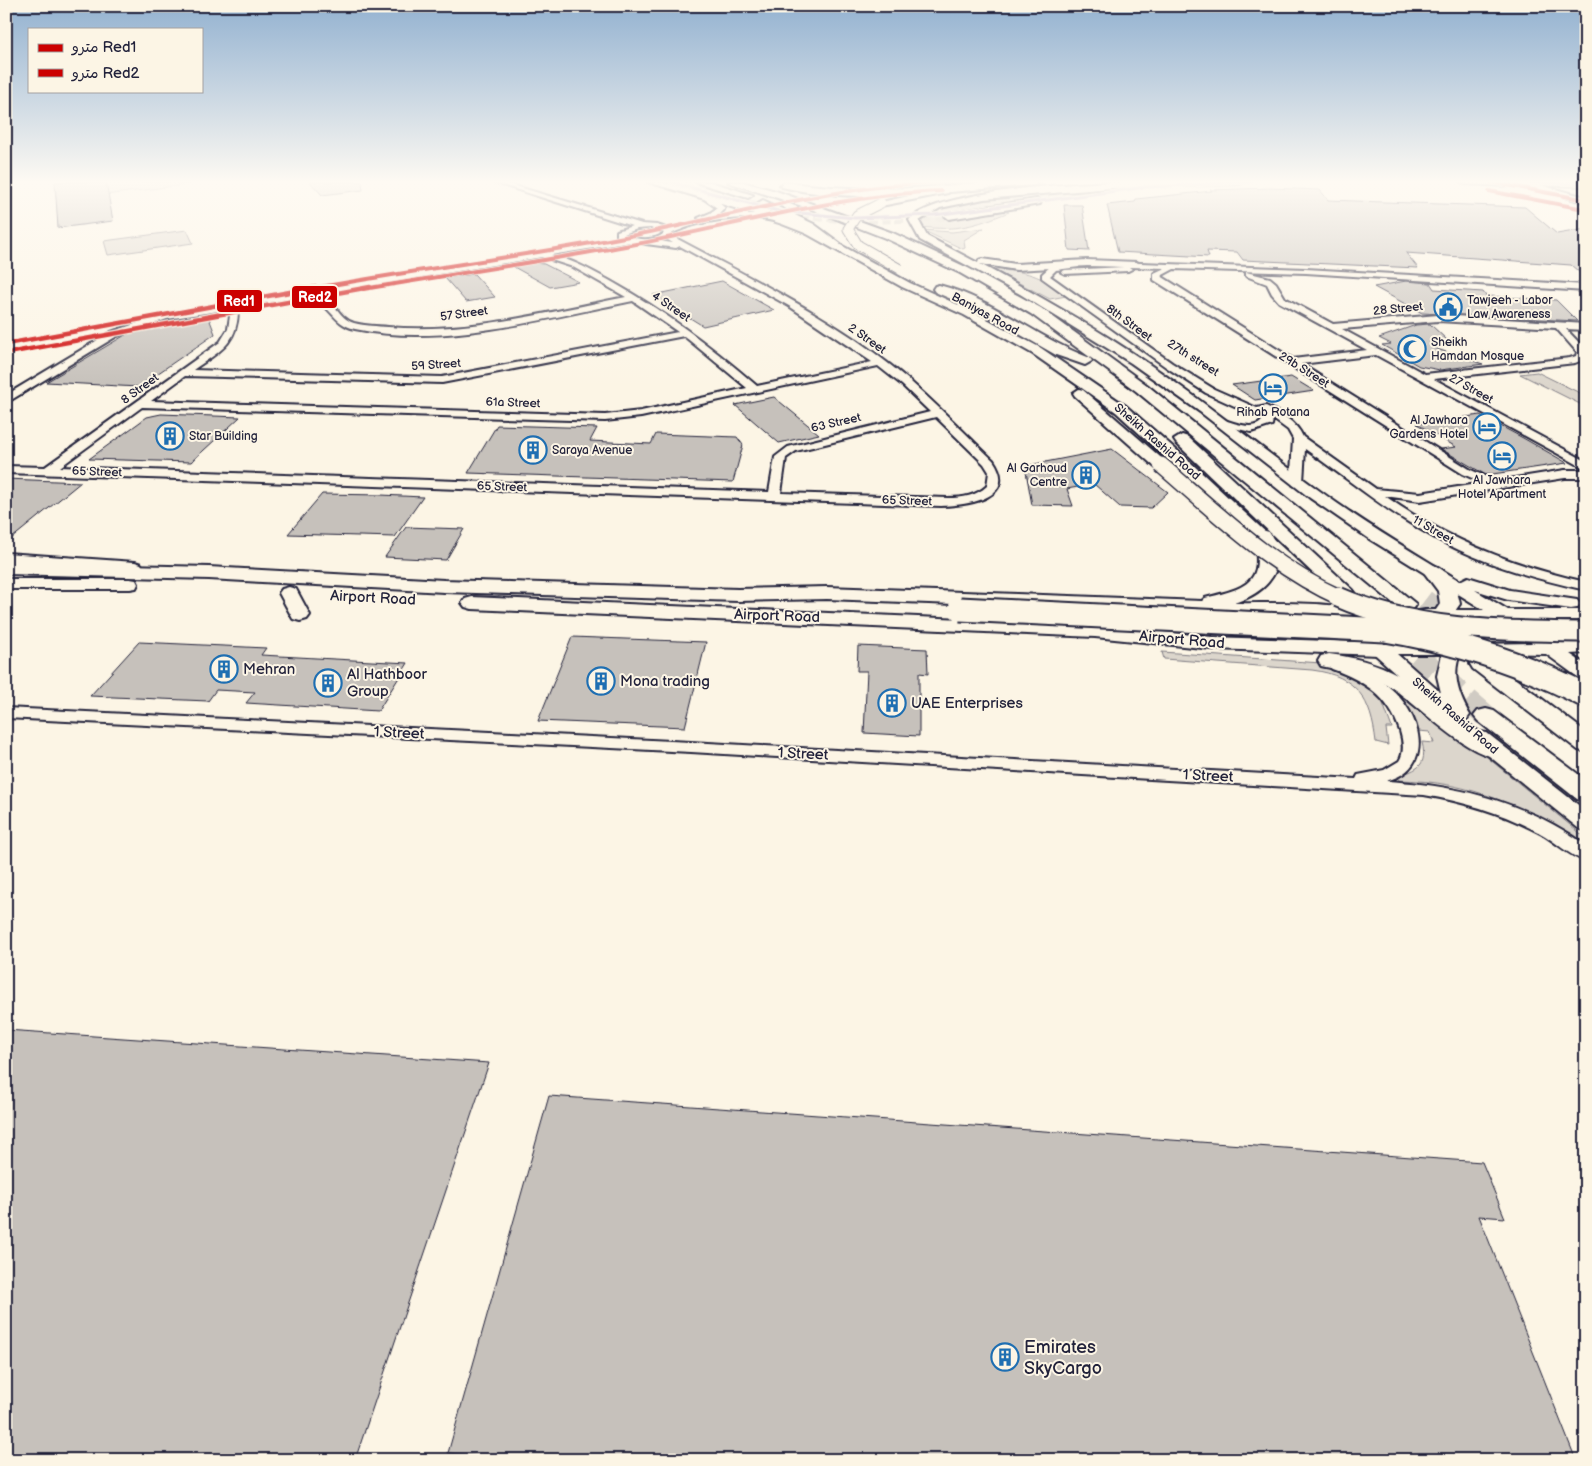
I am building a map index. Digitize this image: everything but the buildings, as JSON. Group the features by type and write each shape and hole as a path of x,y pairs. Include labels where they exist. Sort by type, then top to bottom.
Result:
{"highway":[{"name":"Sheikh Rashid Road","path":"896,250 996,302 1085,361 1170,429 1345,603"},
{"name":"Sheikh Rashid Road","path":"923,250 996,288 1062,329 1163,406 1406,604"},
{"path":"940,250 974,265"},
{"path":"934,292 984,308 1061,352 1085,361"},
{"path":"1062,329 1106,355 1179,405 1424,601"},
{"path":"1103,340 1111,349 1164,389 1179,405"},
{"path":"1186,606 1236,595 1255,586 1262,579 1268,565 1262,536"},
{"name":"Airport Road","path":"6,568 167,572 401,584 758,594 805,593 1186,606 1345,603"},
{"path":"1095,631 1170,631 1375,646 1427,630 1443,615 1450,604 1448,591 1433,571"},
{"name":"Airport Road","path":"6,579 1095,631 1212,644 1375,646"},
{"path":"1056,590 1084,602"},
{"path":"289,593 300,615"},
{"path":"758,594 790,601 834,605 960,609 1385,630 1441,640 1492,654 1549,677 1586,696"},
{"path":"1345,603 1364,619 1375,625 1380,636 1375,646"},
{"path":"711,633 718,627 750,615"},
{"path":"1212,644 1253,656 1324,660 1354,664 1394,678 1407,686 1473,740 1494,750"},
{"path":"1586,725 1491,662 1586,744"},
{"path":"1477,722 1586,793"}],"main road":[{"name":"Sheikh Rashid Road","path":"834,250 934,292"},
{"name":"Baniyas Road","path":"867,250 934,292 1046,350 1100,388 1121,409"},
{"path":"946,250 1041,302 1150,370 1221,422 1297,482 1377,537 1506,616 1548,648"},
{"path":"956,250 982,262 1006,267 1088,263 1133,264"},
{"path":"934,292 1056,375 1280,565 1318,588 1393,616 1449,627 1504,632 1586,632"},
{"name":"Sheikh Rashid Road","path":"1121,409 1262,536 1345,603"},
{"path":"1377,537 1449,573 1489,590 1526,599 1586,606"},
{"path":"6,558 91,563 167,572"},
{"path":"6,584 130,584"},
{"name":"Airport Road","path":"1345,603 1443,615 1565,616"},
{"path":"1443,615 1579,659"},
{"path":"1579,659 1546,641 1536,633 1535,628 1565,616 1586,615"},
{"path":"1477,722 1448,692 1447,668 1454,649 1466,638 1506,616"},
{"name":"Sheikh Rashid Road","path":"1375,646 1477,722 1494,750 1586,823"},
{"name":"Airport Road","path":"1375,646 1454,649 1548,648"},
{"path":"1447,668 1462,654 1476,652 1530,652 1579,659"}],"street":[{"path":"6,400 105,339 136,326 204,309 549,250"},
{"path":"6,392 105,333 129,322 166,310 218,298 322,280 538,253 564,255 584,250"},
{"name":"2 Street","path":"690,250 799,308 880,363 939,414 993,467 996,477 994,487"},
{"name":"4 Street","path":"564,255 635,298 687,333 755,390"},
{"path":"1081,272 1073,268 1122,264"},
{"path":"1050,271 1066,266 1133,264 1346,273 1586,290"},
{"path":"1050,271 1081,272 1170,269 1335,276 1346,273"},
{"name":"29b Street","path":"1170,269 1162,271 1157,275 1157,278 1466,472 1468,476 1489,486"},
{"name":"27th street","path":"1104,270 1078,278 1073,286 1075,290 1152,347 1207,383 1275,415 1294,430 1298,438"},
{"name":"8th Street","path":"1050,271 1046,274 1046,278 1143,348 1210,391 1268,418 1268,423 1264,427 1243,428 1221,422"},
{"path":"1233,272 1540,290 1586,290"},
{"name":"27 Street","path":"1246,273 1270,282 1274,285 1278,297 1586,467"},
{"path":"268,299 258,296 266,293 313,286 322,280"},
{"path":"300,294 316,295 328,301 337,291 352,285"},
{"path":"218,298 229,300 227,305"},
{"name":"57 Street","path":"328,301 341,320 351,325 378,330 415,331 455,330 635,298"},
{"name":"8 Street","path":"47,471 228,339 234,330 232,319 234,310 245,302"},
{"name":"57 Street","path":"613,302 644,304"},
{"path":"204,309 224,312 232,319"},
{"name":"28 Street","path":"1335,329 1438,318 1586,327"},
{"path":"1425,378 1572,361 1582,356 1582,352 1555,325"},
{"name":"59 Street","path":"183,373 442,380 687,333"},
{"path":"1291,362 1377,352"},
{"name":"61a Street","path":"140,404 606,418 641,414 880,363"},
{"name":"63 Street","path":"774,497 781,457 792,449 939,414"},
{"path":"1297,482 1295,472 1300,446 1298,438"},
{"name":"11 Street","path":"1298,438 1402,512 1441,536 1492,559 1552,578 1586,586"},
{"path":"1565,474 1568,471 1586,467"},
{"name":"65 Street","path":"6,469 956,502 982,496 994,487"},
{"path":"1369,488 1394,496 1420,497 1565,474 1586,474"},
{"path":"1402,512 1408,503 1420,497"},
{"path":"1321,783 1389,775 1406,764 1410,759 1413,748 1411,736 1401,714 1386,692 1359,674 1324,660"},
{"name":"1 Street","path":"6,713 691,748 1424,789 1454,793 1485,801 1517,813 1547,828 1586,854"}],"shaded area":[{"path":"107,250 140,250 108,255"},
{"path":"994,270 1016,271 1033,275 1066,296 1050,299"},
{"path":"1537,372 1586,396 1586,407 1520,374"},
{"path":"1162,652 1321,663 1366,683 1381,698 1392,728 1386,728 1388,745 1376,742 1374,727 1366,702 1351,684 1341,678 1312,670 1164,659"},
{"path":"1379,679 1417,700 1586,838 1586,849 1542,821 1497,799 1450,785 1398,780 1420,765 1424,753 1422,742 1434,743 1430,732 1418,731"}],"tunnel":[{"path":"1424,601 1462,630"},
{"path":"1391,633 1486,716"}],"metro line":[{"name":"Red1","path":"6,344 335,284 540,250"},
{"name":"Red2","path":"8,353 336,293 596,250"}],"place":[{"name":"Tawjeeh - Labor Law Awareness","path":"1448,307"},
{"name":"Sheikh Hamdan Mosque","path":"1412,349"},
{"name":"Rihab Rotana","path":"1273,388"},
{"name":"Al Jawhara Gardens Hotel","path":"1487,427"},
{"name":"Star Building","path":"170,436"},
{"name":"Saraya Avenue","path":"533,450"},
{"name":"Al Jawhara Hotel Apartment","path":"1502,456"},
{"name":"Al Garhoud Centre","path":"1086,475"},
{"name":"Mehran","path":"224,669"},
{"name":"Mona trading","path":"601,681"},
{"name":"Al Hathboor Group","path":"328,683"},
{"name":"UAE Enterprises","path":"892,703"},
{"name":"Emirates SkyCargo","path":"1005,1357"}]}
